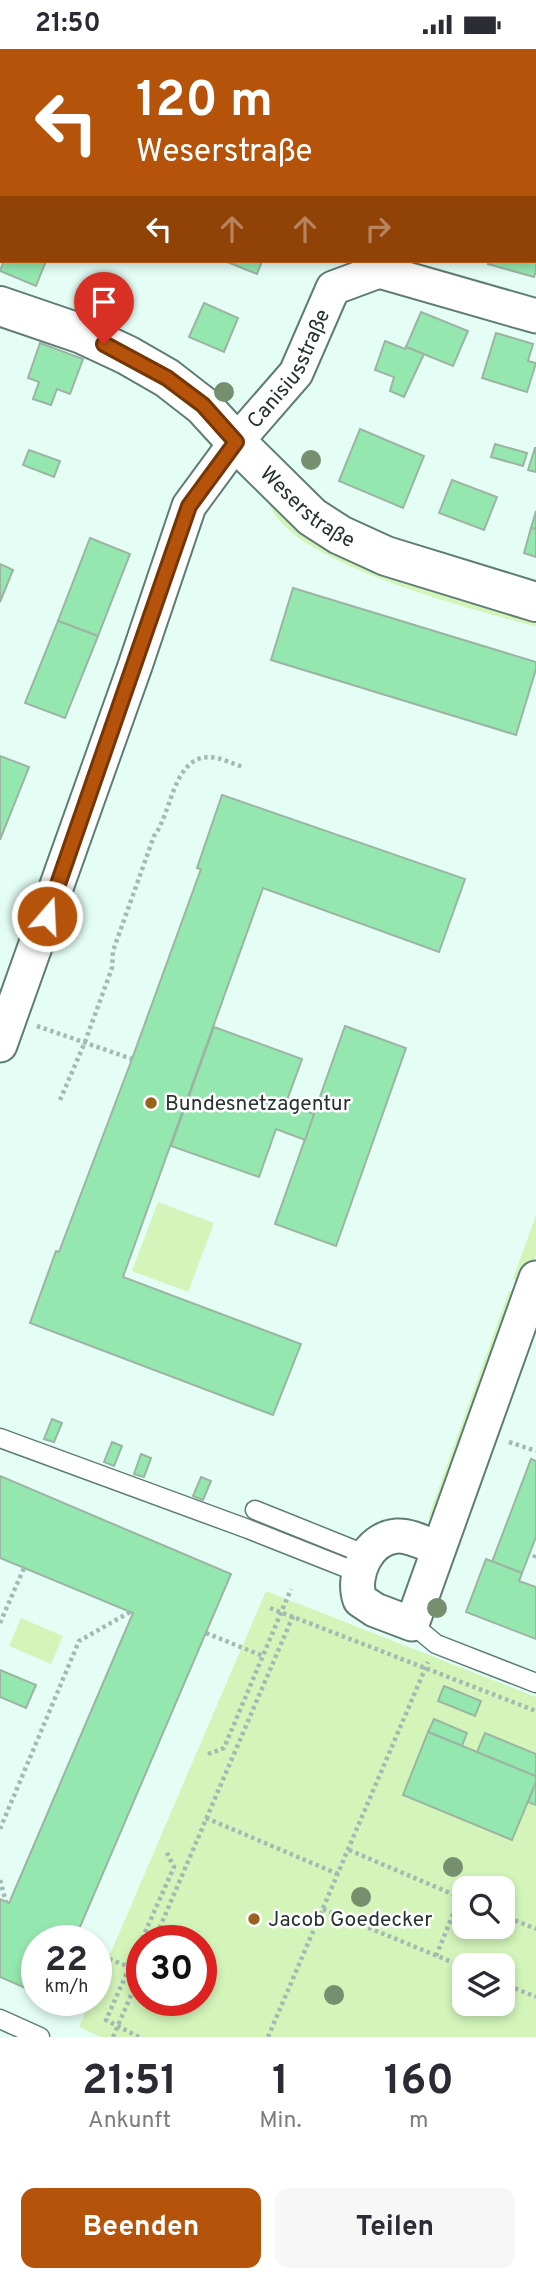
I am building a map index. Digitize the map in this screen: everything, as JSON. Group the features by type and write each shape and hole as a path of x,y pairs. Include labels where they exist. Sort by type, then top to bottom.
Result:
{"street":[{"path":"380,266 536,316"},
{"name":"Canisiusstraße","path":"6,1031 189,506 236,442 296,373 333,288 380,266"},
{"name":"Weserstraße","path":"0,306 82,334 158,372 203,405 236,442 312,517 340,535 386,556 536,602"},
{"path":"439,1549 400,1535 383,1541 363,1564 356,1584 360,1600 375,1610 412,1624 535,1286"}],"lane":[{"path":"0,1438 248,1529 363,1564"},
{"path":"255,1510 363,1564"},
{"path":"412,1624 436,1644 536,1683"},
{"path":"0,2019 40,2037"}],"path":[{"path":"60,1100 85,1042 111,968 113,951 154,836 162,827 180,775 186,767 200,759 215,758 243,767"},
{"path":"6,1031 85,1042 132,1059"},
{"path":"509,1442 536,1451"},
{"path":"0,1623 24,1568"},
{"path":"208,1754 224,1748 291,1589"},
{"path":"270,1608 536,1711"},
{"path":"0,1829 79,1641 130,1612"},
{"path":"161,1925 293,1616"},
{"path":"206,1633 263,1656"},
{"path":"268,2037 430,1658"},
{"path":"206,1818 338,1874"},
{"path":"348,1850 452,1894"},
{"path":"148,1925 174,1867 166,1851"},
{"path":"0,1880 6,1902"},
{"path":"323,1909 452,1962"},
{"path":"436,1956 452,1920"},
{"path":"515,1920 536,1929"},
{"path":"126,1976 106,2020 139,2037"},
{"path":"515,1988 536,1997"},
{"path":"113,2037 126,2008"}],"green space":[{"path":"267,496 536,623 536,627 428,595 341,562 305,542 279,520"},
{"path":"158,1202 214,1223 188,1292 132,1271"},
{"path":"536,1215 536,1255 526,1284 513,1279"},
{"path":"509,1291 522,1295 434,1518 428,1518"},
{"path":"266,1591 536,1697 536,2037 101,2037 79,2027 83,2016 112,2016 112,1950"},
{"path":"21,1618 63,1636 51,1664 9,1646"}],"building":[{"path":"3,263 45,263 36,286 0,271"},
{"path":"230,263 261,263 257,274"},
{"path":"536,263 536,271 534,277 488,264"},
{"path":"204,303 238,318 224,352 189,337"},
{"path":"421,312 468,331 453,366 406,347"},
{"path":"496,333 533,344 528,361 536,363 527,392 482,378"},
{"path":"385,341 424,354 404,397 390,391 394,377 375,370"},
{"path":"40,343 83,359 70,394 57,389 51,405 33,399 39,382 28,378"},
{"path":"360,429 424,456 403,508 339,481"},
{"path":"495,444 527,453 523,466 491,457"},
{"path":"536,448 536,472 528,470"},
{"path":"29,450 60,461 54,477 23,465"},
{"path":"452,480 497,497 484,530 439,513"},
{"path":"536,511 536,529 531,528"},
{"path":"531,528 536,529 536,557 524,553"},
{"path":"90,538 130,554 98,636 58,621"},
{"path":"0,564 13,570 0,602"},
{"path":"293,588 536,662 516,735 271,660"},
{"path":"58,621 98,636 65,718 25,703"},
{"path":"0,756 29,767 0,840"},
{"name":"Bundesnetzagentur","path":"222,795 465,879 439,952 263,888 123,1277 301,1344 273,1415 30,1323 132,1059 201,869 197,868"},
{"name":"Bundesnetzagentur","path":"345,1026 406,1048 336,1246 275,1224"},
{"path":"214,1027 302,1059 286,1103 314,1114 305,1140 276,1129 259,1177 171,1146"},
{"path":"52,1419 62,1423 54,1442 44,1439"},
{"path":"112,1442 122,1446 114,1466 104,1462"},
{"path":"141,1454 151,1458 144,1477 134,1474"},
{"path":"531,1459 536,1461 536,1537 522,1573 492,1562"},
{"path":"0,1476 231,1574 81,1925 21,1925 21,1986 0,1977 0,1899 9,1903 10,1901 133,1613 0,1558"},
{"path":"201,1477 211,1481 203,1500 193,1496"},
{"path":"486,1559 522,1573 519,1581 536,1587 536,1639 466,1612"},
{"path":"0,1670 36,1685 26,1708 0,1697"},
{"path":"444,1686 481,1701 475,1716 438,1701"},
{"path":"434,1719 467,1733 462,1746 428,1732"},
{"path":"428,1732 536,1776 536,1782 512,1840 403,1795"},
{"path":"485,1733 536,1754 536,1776 477,1752"},
{"path":"536,1782 536,1805 528,1802"}],"place":[{"name":"Bundesnetzagentur","path":"151,1103"},
{"name":"Jacob Goedecker","path":"254,1919"}],"route":[{"path":"47,916 189,506 236,442 203,405 167,378 104,344"}]}
